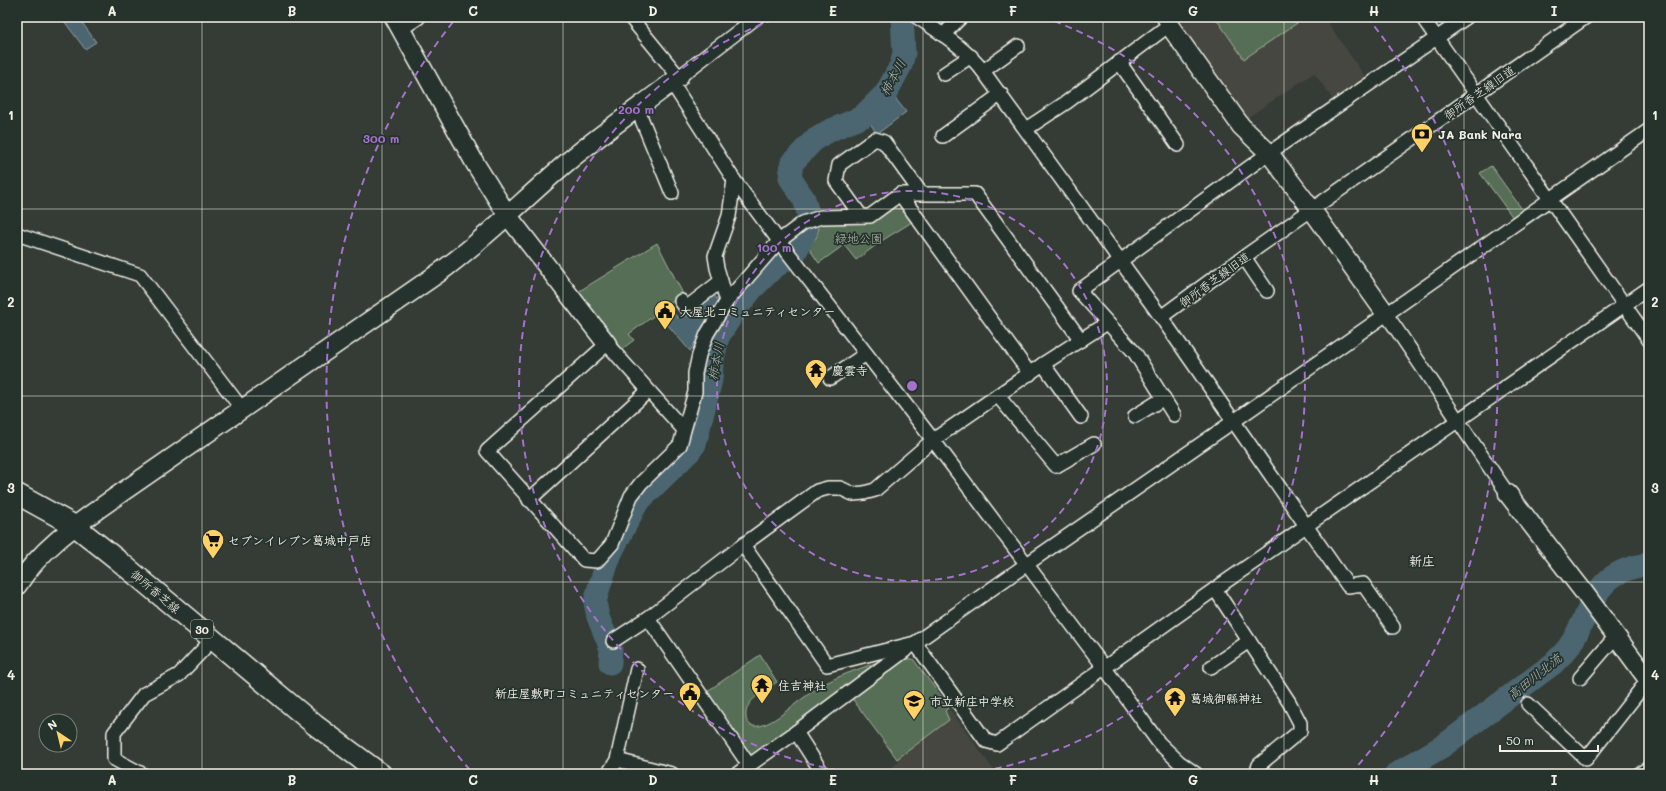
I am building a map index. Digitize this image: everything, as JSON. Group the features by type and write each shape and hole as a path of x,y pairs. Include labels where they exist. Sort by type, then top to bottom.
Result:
{"main road":[{"name":"御所香芝線","path":"17,494 75,526 213,638 321,730 381,774"}],"street":[{"path":"419,17 398,23 476,165 508,216 608,344 684,430"},
{"path":"630,17 676,80 734,180 782,245 1027,564 1159,743 1179,762 1196,774"},
{"path":"17,586 38,560 75,526 440,272 488,235 564,165 600,135 676,80 757,17"},
{"path":"917,17 971,56 1001,94 1161,317 1348,586 1363,584 1393,627"},
{"path":"943,35 961,17"},
{"path":"1422,17 1649,340"},
{"path":"1174,415 1134,353 1079,291 1269,153 1467,17"},
{"name":"御所香芝線旧道","path":"1161,317 1586,17"},
{"path":"1026,129 1067,102 1119,62 1167,20 1241,126 1269,153 1312,210 1430,377 1457,421 1508,494 1583,591 1648,680 1586,759 1528,704"},
{"path":"983,71 1018,46"},
{"path":"944,74 971,56"},
{"path":"1119,62 1178,145"},
{"path":"943,136 1001,94"},
{"path":"637,108 672,193"},
{"path":"737,774 915,643 1649,130"},
{"path":"861,216 836,181 839,165 875,139 884,142 921,194"},
{"path":"727,301 715,256 729,216 734,180"},
{"path":"608,344 487,452 584,560 597,561 612,544 631,496 641,483 680,445 695,392 695,373 699,355 708,334 727,301 803,223 821,217 870,216 900,194 975,194 1080,340"},
{"path":"900,194 1030,374"},
{"path":"17,234 140,276 242,409"},
{"path":"1244,257 1267,291"},
{"path":"681,301 686,308 722,281"},
{"path":"915,643 986,741 997,744 1215,589 1649,288"},
{"path":"613,641 648,618 743,545 817,491 828,488 840,488 853,494 875,490 933,440 1043,364 1107,323"},
{"path":"830,378 866,354"},
{"path":"1043,364 1081,417"},
{"path":"529,500 648,391"},
{"path":"998,396 1056,466 1094,444"},
{"path":"1135,416 1164,398"},
{"path":"743,545 827,665 915,643"},
{"path":"1215,589 1289,702 1300,723 1300,731 1258,769 1247,774"},
{"path":"648,618 749,765"},
{"path":"1580,678 1616,636"},
{"path":"142,774 114,759 114,733 144,694 179,675 213,638"},
{"path":"1211,667 1249,641"},
{"path":"608,774 616,760 636,669"},
{"path":"796,732 823,774"},
{"path":"616,760 672,774"},
{"path":"1639,774 1649,768"}],"shaded area":[{"path":"1188,17 1324,17 1368,81 1336,104 1314,73 1244,120 1179,28 1180,23"},
{"name":"市立新庄中学校","path":"913,659 997,774 882,774 899,762 851,697"}],"green space":[{"path":"1215,17 1306,17 1244,59"},
{"path":"1491,166 1524,212 1514,219 1480,173"},
{"name":"緑地公園","path":"893,208 906,209 912,222 883,240 856,260 844,245 819,263 808,247 816,238 820,224 873,222"},
{"path":"657,243 683,294 629,334 634,340 618,352 573,295"},
{"path":"760,655 777,682 762,692 748,705 746,717 748,723 753,726 764,725 775,719 813,691 834,679 880,661 883,665 742,766 696,699"},
{"name":"市立新庄中学校","path":"904,659 913,659 949,707 945,711 949,720 897,759 851,697"}],"water":[{"path":"71,17 78,17 96,42 85,49 64,21"},
{"path":"891,93 906,112 877,134 868,120 882,106"},
{"path":"712,292 719,302 690,351 661,317 671,310 678,318"}],"waterway":[{"name":"柿本川","path":"610,663 611,649 598,617 595,602 611,553 637,503 689,452 695,444 711,380 712,363 718,337 736,309 753,288 772,269 795,253 806,231 808,213 804,199 790,178 792,163 816,138 862,117 886,93 901,65 904,53 902,17"},
{"name":"高田川北流","path":"1396,774 1443,746 1554,663 1567,650 1579,630 1591,603 1606,582 1616,574 1630,568 1649,564"}],"place":[{"name":"JA Bank Nara","path":"1422,154"},
{"name":"大屋北コミュニティセンター","path":"665,330"},
{"name":"慶雲寺","path":"816,390"},
{"name":"セブンイレブン葛城中戸店","path":"213,560"},
{"name":"住吉神社","path":"762,704"},
{"name":"新庄屋敷町コミュニティセンター","path":"690,712"},
{"name":"葛城御縣神社","path":"1175,718"},
{"name":"市立新庄中学校","path":"914,720"}],"district":[{"name":"新庄","path":"1422,560"}]}
